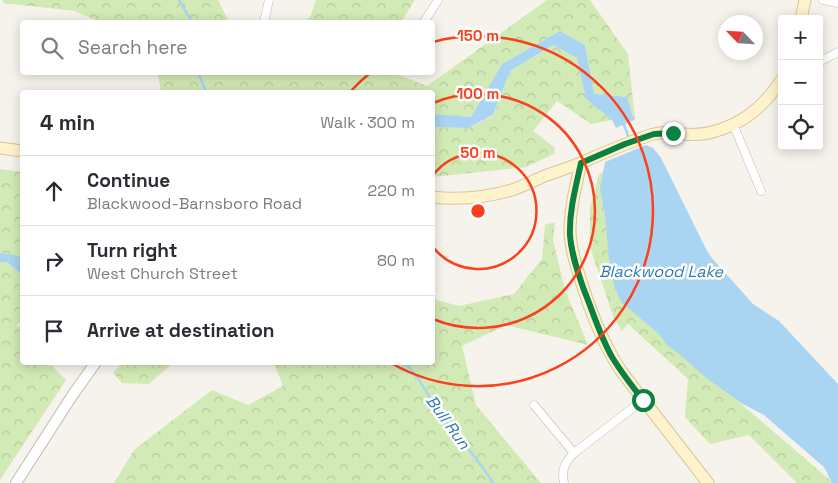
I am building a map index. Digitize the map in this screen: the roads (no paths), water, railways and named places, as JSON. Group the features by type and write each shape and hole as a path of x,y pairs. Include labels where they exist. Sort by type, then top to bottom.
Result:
{"main road":[{"path":"801,15 805,0"},
{"path":"435,197 452,199 492,196 654,134 707,134 733,124 752,113 763,104 778,85"},
{"path":"0,148 20,151"},
{"path":"581,163 570,222 570,240 582,284 605,342 616,364 708,483"}],"street":[{"path":"264,20 269,0"},
{"path":"425,20 438,0"},
{"path":"823,0 838,3"},
{"path":"823,60 838,52"},
{"path":"733,124 761,191"},
{"path":"16,483 94,365"},
{"path":"564,483 564,466 574,453 643,400"},
{"path":"534,405 574,453"}],"water":[{"path":"560,31 585,45 594,94 627,97 634,120 616,128 612,120 586,99 577,58 553,45 510,71 493,115 468,128 435,127 435,114 471,117 502,64"},
{"name":"Blackwood Lake","path":"646,145 653,148 661,158 711,257 753,304 779,321 838,384 838,483 832,483 824,467 764,415 741,403 705,377 622,303 615,289 611,272 600,188 605,162"},
{"path":"0,253 19,256 20,273 7,262 0,262"}],"waterway":[{"path":"179,0 191,20"},
{"path":"199,75 205,90"},
{"path":"623,122 629,138"},
{"name":"Bull Run","path":"407,365 418,378 437,409 493,483"}]}
